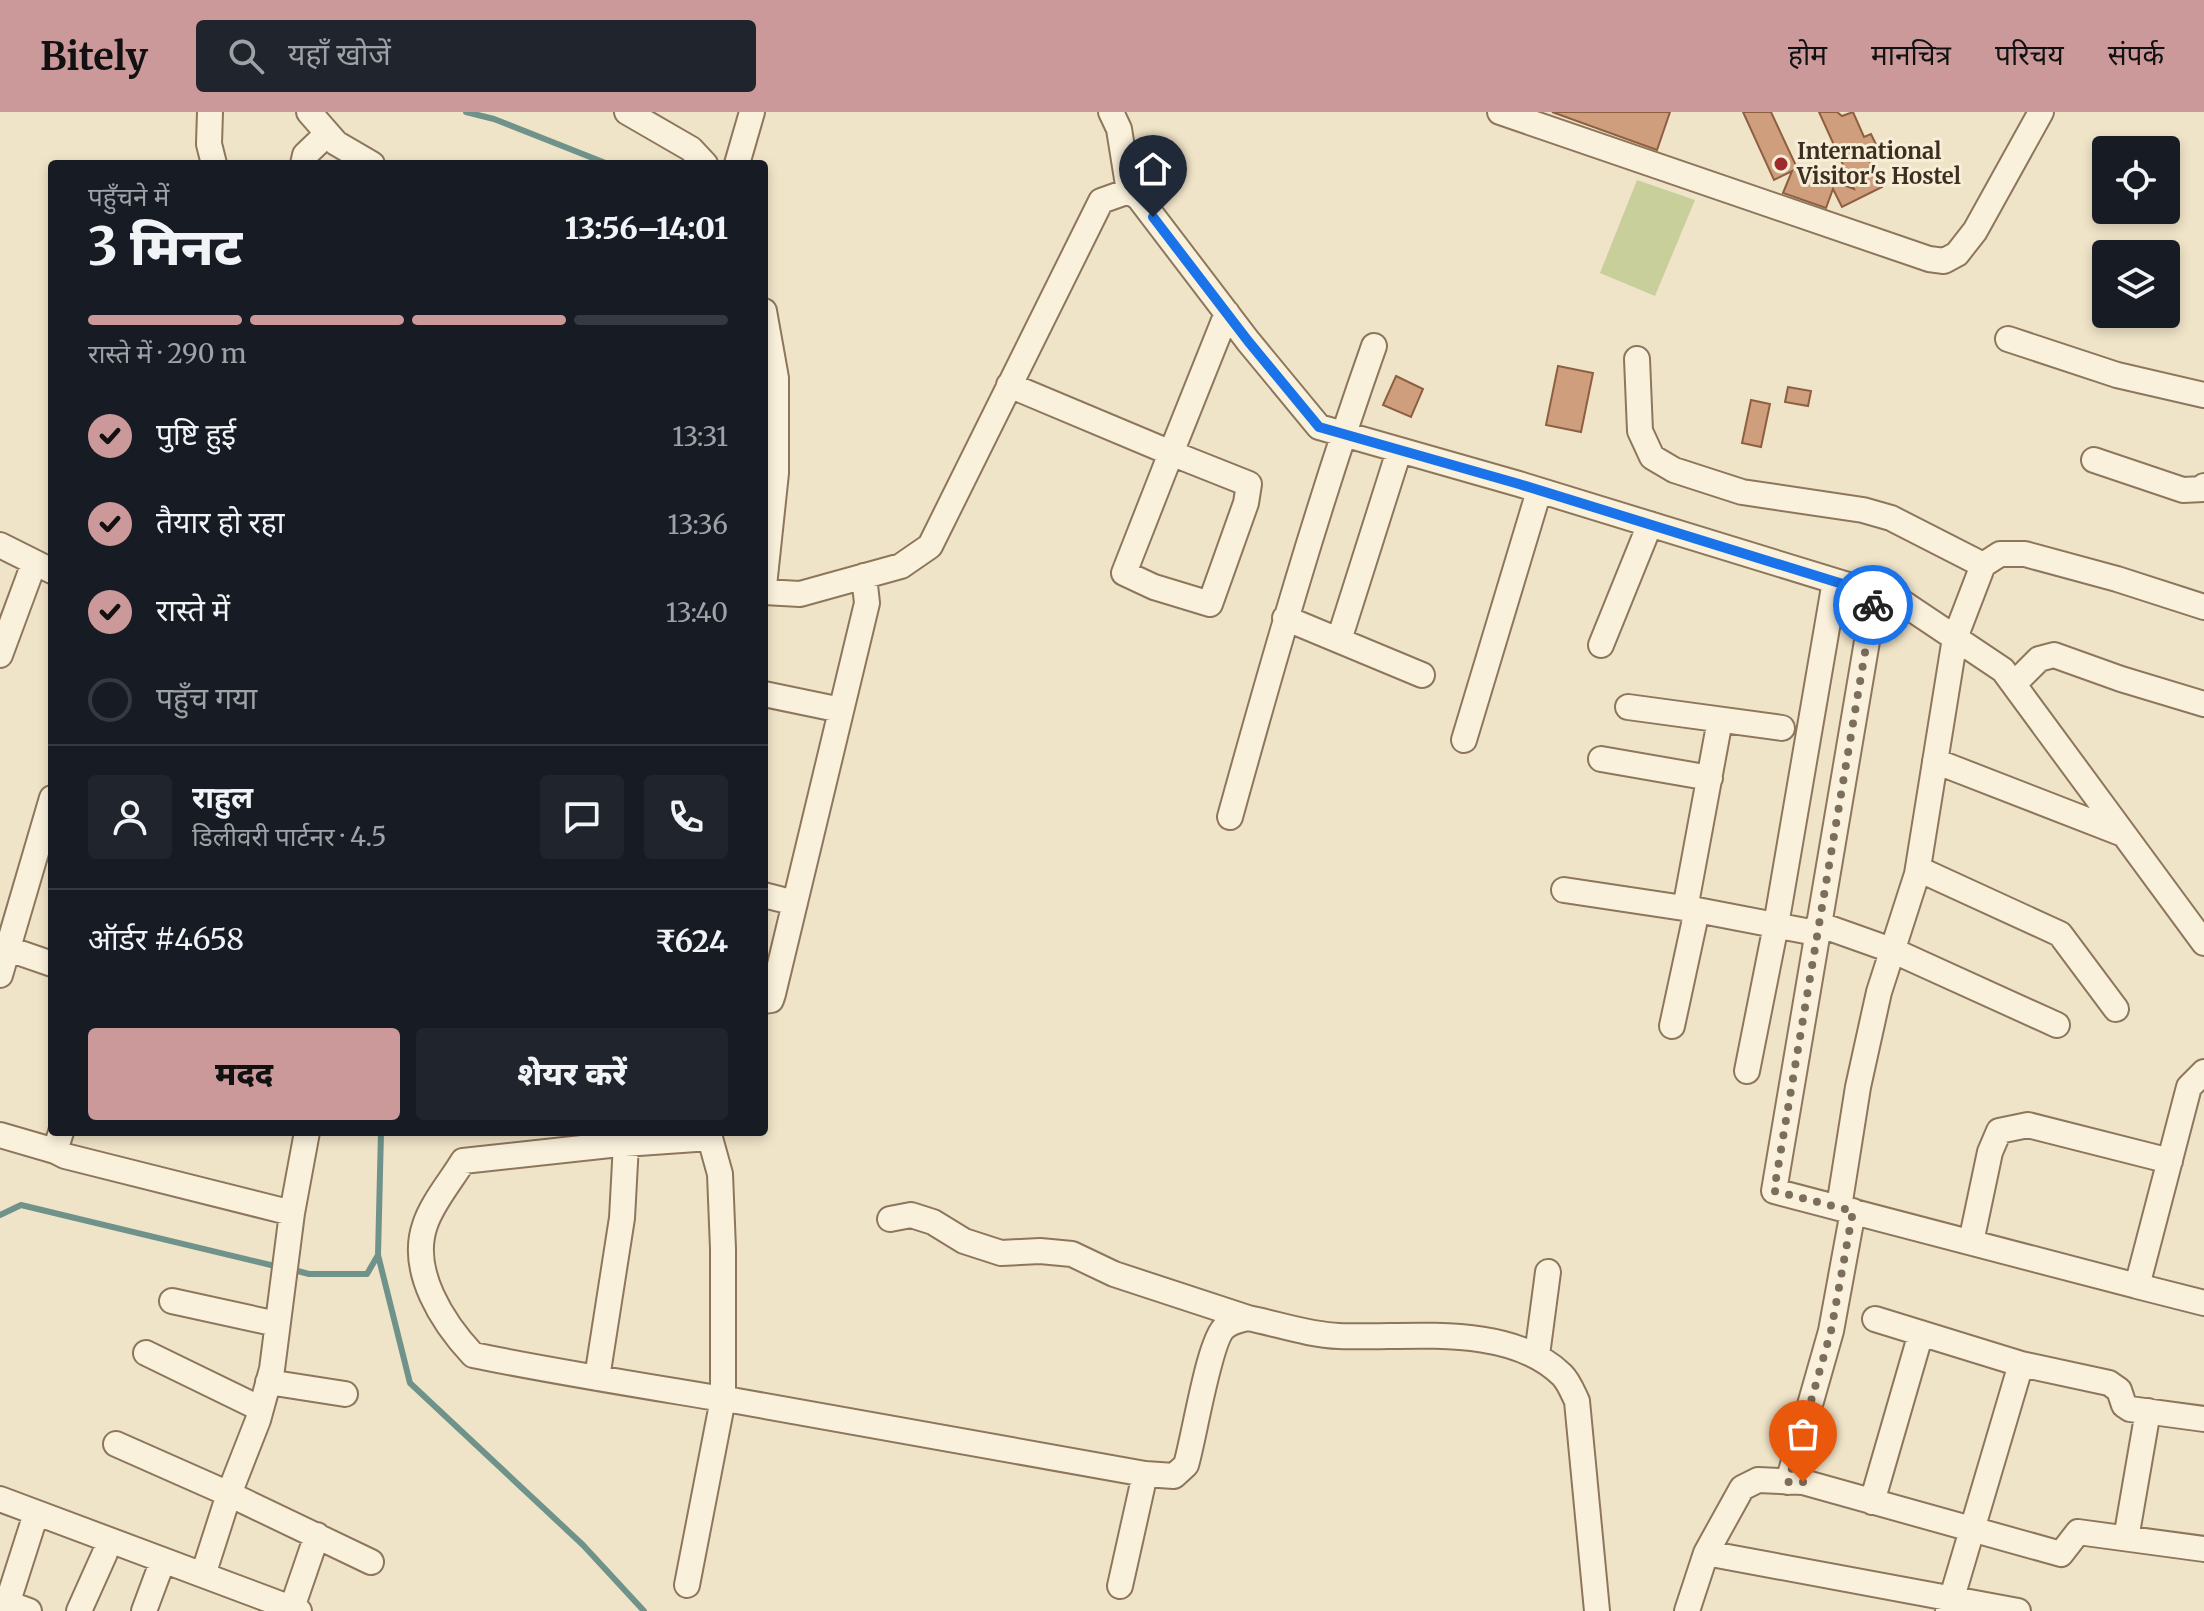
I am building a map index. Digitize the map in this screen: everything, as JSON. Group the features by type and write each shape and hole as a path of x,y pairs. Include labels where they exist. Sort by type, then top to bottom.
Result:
{"street":[{"path":"210,112 209,144 213,160"},
{"path":"309,112 336,143 365,160"},
{"path":"627,112 691,149 701,160"},
{"path":"738,160 752,112"},
{"path":"1111,112 1119,129 1129,191 1139,198 1319,427 1900,601 2003,670 2204,943"},
{"path":"1500,112 1929,259 1944,261 1957,254 1975,231 2041,112"},
{"path":"304,160 305,155 327,134"},
{"path":"768,590 800,594 901,566 930,546 1101,201 1129,191"},
{"path":"1009,385 1171,453 1249,484 1246,503 1210,604 1154,587 1124,573 1171,453 1227,313"},
{"path":"768,333 776,378 776,473 768,550"},
{"path":"2008,339 2117,375 2204,395"},
{"path":"1230,817 1285,618 1374,346"},
{"path":"1637,359 1640,431 1652,457 1674,470 1742,492 1863,510 1891,518 1983,565"},
{"path":"1339,640 1399,451"},
{"path":"2094,460 2183,490 2203,489 2204,486"},
{"path":"1464,740 1539,491"},
{"path":"1601,645 1650,524"},
{"path":"0,545 43,567 0,655"},
{"path":"1788,1482 1831,1331 1858,1087 1879,992 1917,874 1955,638 1983,565 2000,554 2025,554 2204,607"},
{"path":"768,1000 773,994 867,603 864,576"},
{"path":"1747,1071 1776,925 1835,581"},
{"path":"1875,594 1774,1191 2204,1303"},
{"path":"1285,618 1422,675"},
{"path":"2014,684 2039,659 2054,655 2204,704"},
{"path":"768,695 841,710"},
{"path":"1628,707 1782,728"},
{"path":"1672,1026 1720,720"},
{"path":"1601,759 1710,778"},
{"path":"1935,761 2124,834"},
{"path":"0,975 4,948 48,810"},
{"path":"1917,874 1927,873 2060,934 2116,1009"},
{"path":"1564,890 1817,929 1894,951 2057,1025"},
{"path":"768,896 795,903"},
{"path":"4,948 48,963"},
{"path":"2137,1286 2189,1087 2204,1072"},
{"path":"1971,1242 1990,1152 1999,1131 2028,1125 2170,1161"},
{"path":"0,1135 58,1142 65,1156 292,1213"},
{"path":"203,1575 268,1382 306,1136"},
{"path":"701,1136 463,1161 425,1224 420,1247 431,1298 473,1355 1145,1474 1174,1476 1186,1465 1212,1352 1223,1328 1248,1318"},
{"path":"687,1585 723,1399 720,1174 710,1136"},
{"path":"597,1378 622,1218 626,1144"},
{"path":"890,1219 911,1215 933,1222 964,1241 1001,1253 1040,1251 1072,1254 1114,1274 1248,1318 1332,1336 1387,1335 1497,1341 1537,1355 1564,1377 1577,1401 1597,1611"},
{"path":"1537,1355 1548,1272"},
{"path":"172,1301 277,1324"},
{"path":"1875,1319 2021,1364 2109,1383 2119,1390 2124,1405 2204,1419"},
{"path":"1872,1502 1921,1333"},
{"path":"146,1353 261,1409"},
{"path":"1949,1605 2021,1364"},
{"path":"268,1382 345,1394"},
{"path":"2128,1527 2148,1411"},
{"path":"116,1444 371,1562"},
{"path":"1120,1586 1145,1474"},
{"path":"1687,1611 1706,1553 1742,1488 1758,1480 1803,1482 2061,1554 2078,1532 2204,1549"},
{"path":"0,1499 267,1611"},
{"path":"0,1511 105,1553 203,1575 295,1610 317,1535"},
{"path":"29,1611 10,1604 9,1598 33,1523"},
{"path":"79,1611 105,1553"},
{"path":"1706,1553 1949,1605 2018,1611"},
{"path":"144,1611 161,1565"}],"green space":[{"path":"1637,180 1695,200 1655,296 1600,273"}],"building":[{"path":"1552,112 1670,112 1657,150"},
{"name":"International Visitor's Hostel","path":"1743,112 1771,112 1797,168 1854,189 1819,112 1837,112 1842,116 1853,112 1864,137 1871,134 1881,155 1869,160 1882,187 1842,207 1833,189 1826,208 1783,193 1792,171 1774,180"},
{"path":"1558,366 1593,373 1581,432 1546,425"},
{"path":"1396,376 1423,389 1411,417 1383,405"},
{"path":"1788,387 1811,391 1808,406 1785,402"},
{"path":"1751,400 1770,404 1761,447 1742,443"}],"waterway":[{"path":"466,112 494,119 598,160"},
{"path":"381,1136 378,1255 410,1383 583,1545 644,1611"},
{"path":"0,1215 21,1205 279,1267"},
{"path":"290,1269 309,1274 367,1274 378,1255"}],"way so far":[{"path":"1803,1482 1788,1482 1831,1331 1853,1211 1774,1191 1873,605"}],"place":[{"name":"International Visitor's Hostel","path":"1781,164"}],"route":[{"path":"1153,217 1319,427 1519,484 1875,594 1873,605"}]}
